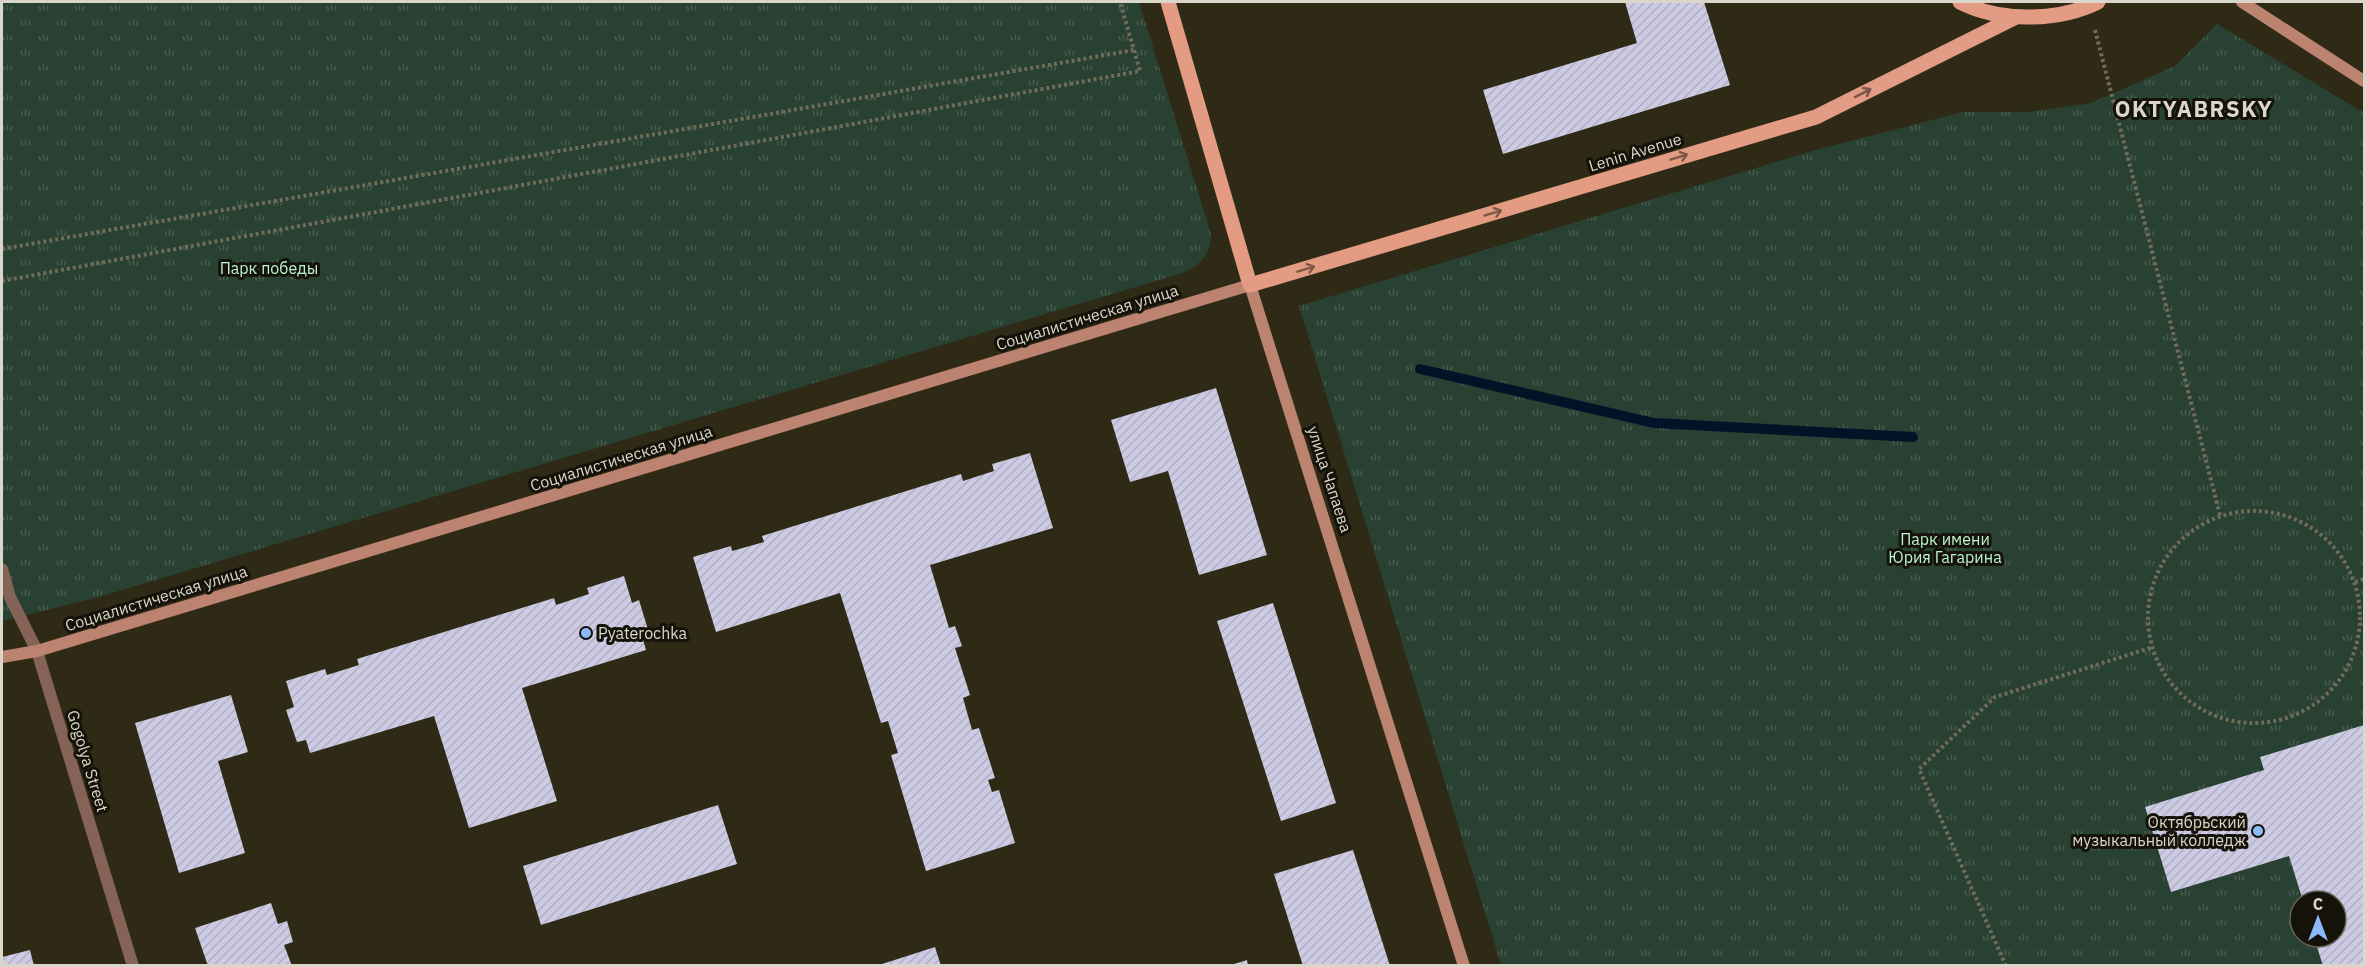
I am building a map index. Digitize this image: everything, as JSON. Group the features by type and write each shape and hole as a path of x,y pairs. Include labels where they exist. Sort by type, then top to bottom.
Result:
{"main road":[{"name":"улица Чапаева","path":"1168,2 1250,285 1464,966"},
{"path":"1960,2 1970,7 2016,17 2053,15 2093,4"},
{"path":"2242,2 2364,81"},
{"name":"Lenin Avenue","path":"1250,285 1816,117 2016,17"},
{"name":"Социалистическая улица","path":"2,657 37,651 1250,285"}],"street":[{"name":"Gogolya Street","path":"2,569 10,597 37,651 133,966"}],"path":[{"path":"2,281 1140,71 1120,2"},
{"path":"2093,4 2220,515"},
{"path":"2,249 1134,50"},
{"path":"2253,510 2286,515 2316,529 2340,553 2355,582 2361,617 2355,652 2338,684 2311,708 2278,722 2242,723 2207,713 2178,692 2157,663 2148,628 2150,592 2164,559 2188,533 2220,515 2253,510"},
{"path":"2355,582 2364,579"},
{"path":"2006,966 1919,769 1995,697 2153,647"}],"green space":[{"name":"Парк победы","path":"2,2 1139,2 1211,234 1209,247 1205,257 1186,272 95,598 2,621"},
{"name":"Парк имени Юрия Гагарина","path":"2217,24 2364,113 2364,965 1501,965 1299,306 1812,151 1963,112 2028,112 2091,103 2175,66"}],"building":[{"path":"1625,2 1704,2 1730,85 1503,154 1483,90 1637,43"},
{"path":"1216,388 1267,555 1199,575 1168,471 1130,482 1111,420"},
{"path":"1030,453 1053,528 930,565 949,628 955,626 962,646 955,648 970,695 963,698 972,730 979,728 995,778 988,780 992,792 999,790 1015,843 926,871 891,755 898,753 888,721 881,723 840,593 716,632 693,557 731,546 732,551 764,542 762,536 961,474 963,481 994,471 992,464"},
{"path":"624,576 632,603 639,600 649,633 642,636 646,650 522,688 557,801 469,828 434,716 310,753 306,740 297,742 286,710 294,707 286,681 325,669 327,675 359,665 357,659 554,598 556,605 589,594 587,588"},
{"path":"1273,603 1336,803 1281,821 1217,621"},
{"path":"231,695 248,752 218,761 245,853 179,873 135,723"},
{"name":"Октябрьский музыкальный колледж","path":"2364,725 2364,966 2323,966 2318,949 2348,949 2348,889 2299,889 2289,856 2171,892 2145,807 2264,770 2260,757"},
{"path":"718,805 737,864 541,925 523,866"},
{"path":"1353,850 1390,966 1303,966 1274,874"},
{"path":"271,903 278,924 287,921 293,942 284,945 292,966 208,966 195,928"},
{"path":"935,947 941,966 879,966 879,965"},
{"path":"30,950 34,966 2,966 2,957"},
{"path":"1247,960 1248,966 1231,966 1231,965"}],"waterway":[{"path":"1420,369 1654,423 1913,437"}],"place":[{"name":"Pyaterochka","path":"586,633"},
{"name":"Октябрьский музыкальный колледж","path":"2258,831"}],"district":[{"name":"OKTYABRSKY","path":"2194,109"}]}
